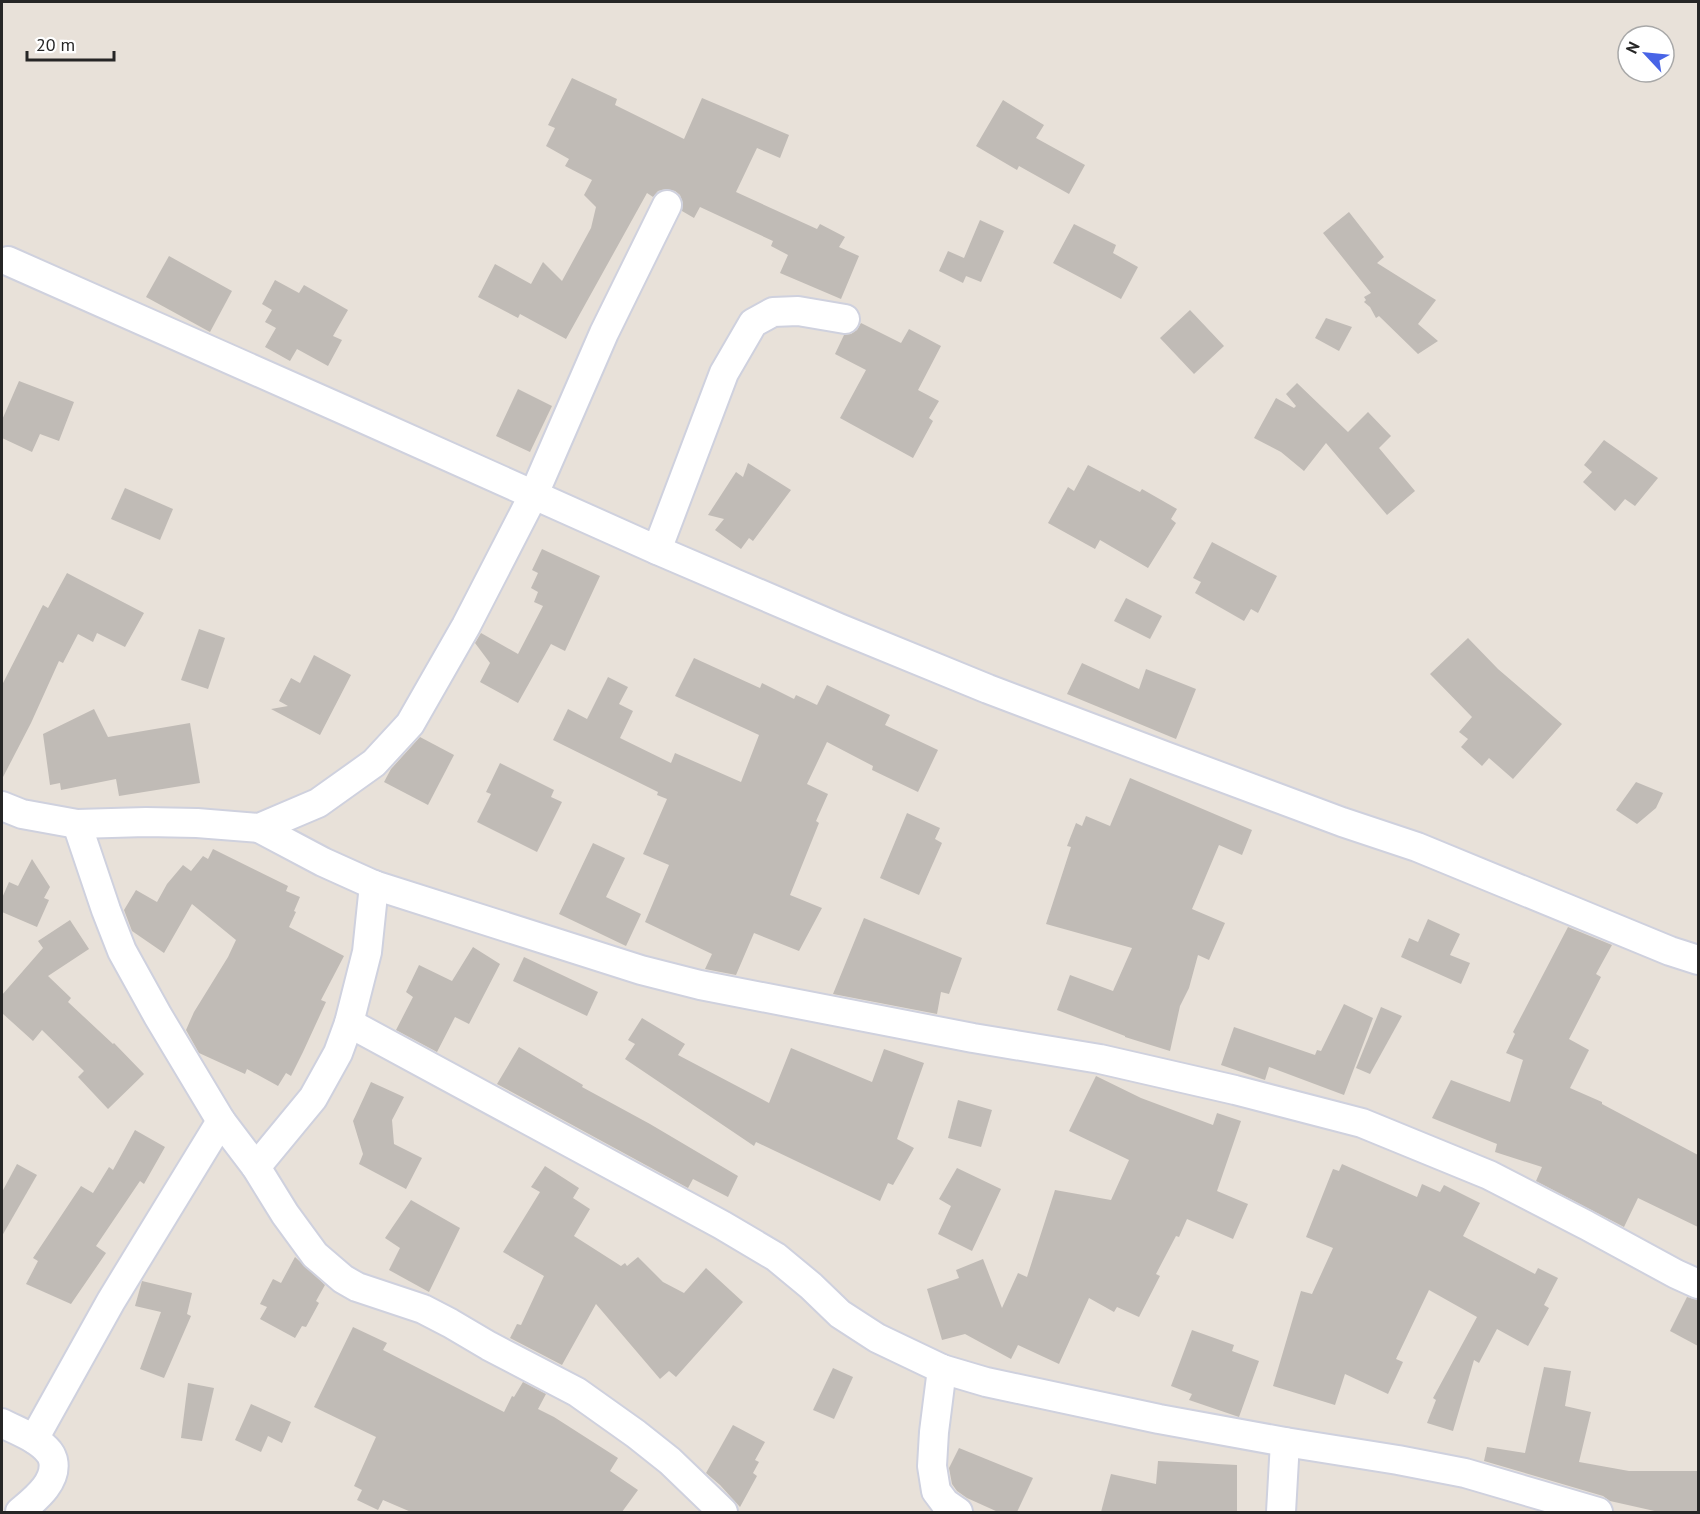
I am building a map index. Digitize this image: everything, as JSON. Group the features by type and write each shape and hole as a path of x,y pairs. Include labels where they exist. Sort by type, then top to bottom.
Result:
{"street":[{"path":"259,828 318,803 374,763 411,724 466,626 534,494 604,333 667,205"},
{"path":"8,261 657,550 839,628 988,689 1331,818 1417,847 1698,960"},
{"path":"657,550 724,373 753,323 773,312 798,311 845,319"},
{"path":"2,806 22,814 77,824 196,823 259,828 323,862 374,885 641,970 700,986 973,1038 1100,1059 1235,1090 1362,1123 1489,1175 1698,1284"},
{"path":"77,824 122,951 221,1121 256,1167 285,1214 315,1255 343,1280 357,1287 423,1309 577,1392 670,1461 723,1512"},
{"path":"256,1167 313,1098 338,1053 349,1023 367,952 374,885"},
{"path":"349,1023 722,1225 776,1257 840,1314 877,1338 942,1369 986,1382 1159,1419 1465,1473 1598,1512"},
{"path":"34,1440 111,1301 221,1121"},
{"path":"942,1369 932,1466 936,1491 945,1503 958,1512"},
{"path":"2,1423 34,1440 51,1453 55,1468 49,1482 38,1497 20,1512"},
{"path":"1281,1512 1285,1442"}],"building":[{"path":"572,78 617,99 615,105 684,139 702,98 789,135 780,158 757,148 736,192 817,229 820,224 845,237 839,247 859,256 841,299 780,273 788,255 771,246 773,241 700,207 694,218 682,211 683,203 680,195 666,189 658,191 653,197 647,193 566,339 520,314 518,318 478,297 495,264 531,284 543,262 562,281 591,228 596,207 584,195 592,180 565,166 569,159 546,146 555,128 548,125"},
{"path":"1003,100 1044,125 1036,138 1085,165 1069,194 1019,166 1017,170 976,146"},
{"path":"1349,212 1384,257 1377,263 1436,300 1418,324 1438,341 1418,354 1379,316 1376,318 1364,302 1366,300 1364,297 1371,293 1323,233"},
{"path":"980,220 1004,231 981,282 966,276 963,283 939,271 948,251 964,258"},
{"path":"1074,224 1116,245 1113,253 1138,267 1121,299 1053,263"},
{"path":"169,256 232,291 210,332 146,297"},
{"path":"275,280 299,293 304,285 348,310 333,336 342,340 328,366 297,349 290,361 265,347 276,328 265,322 272,310 262,304"},
{"path":"1190,310 1224,346 1194,374 1160,338"},
{"path":"1326,318 1352,327 1339,351 1315,338"},
{"path":"861,323 901,343 909,329 941,346 918,390 939,401 929,418 933,421 913,458 840,418 866,370 835,354 844,335 857,330"},
{"path":"19,381 74,402 59,441 40,434 32,452 2,438 2,420"},
{"path":"1297,383 1348,432 1368,412 1391,436 1379,448 1415,491 1387,515 1326,443 1304,471 1281,452 1254,438 1276,398 1294,408 1296,406 1286,394"},
{"path":"518,389 552,406 530,452 496,436"},
{"path":"1604,440 1658,478 1635,506 1625,499 1615,511 1583,482 1592,472 1584,465"},
{"path":"748,463 791,490 753,541 749,538 741,549 715,530 724,519 708,515 736,472 743,477"},
{"path":"1088,465 1140,492 1142,489 1177,509 1171,519 1176,523 1148,568 1100,540 1095,549 1048,523 1068,487 1074,491"},
{"path":"125,488 173,509 160,540 111,519"},
{"path":"1212,542 1277,576 1258,613 1251,609 1244,621 1195,593 1201,582 1193,578"},
{"path":"542,549 600,576 565,651 551,644 518,703 480,682 490,663 475,643 481,633 518,654 543,606 534,602 538,592 531,588 538,573 532,570"},
{"path":"67,573 144,613 125,647 97,633 93,642 78,634 63,663 59,661 2,779 2,685 43,605 48,608"},
{"path":"1126,598 1162,616 1150,639 1114,621"},
{"path":"199,629 225,638 208,689 181,680"},
{"path":"1468,638 1498,669 1562,724 1513,779 1489,758 1482,766 1461,747 1468,739 1459,732 1472,717 1430,674"},
{"path":"314,655 351,675 320,735 271,709 288,706 279,701 291,678 300,683"},
{"path":"694,658 760,688 762,683 794,699 796,695 817,705 827,685 890,715 885,725 938,750 918,792 872,770 873,766 827,742 807,784 828,794 790,895 822,908 799,951 754,933 736,975 705,969 712,954 645,922 669,865 643,854 667,799 657,795 658,792 553,740 568,709 587,719 608,677 628,687 619,704 633,711 620,738 671,763 675,753 741,782 759,735 675,696"},
{"path":"1082,663 1139,689 1146,669 1196,689 1176,739 1067,694"},
{"path":"94,709 108,737 190,723 200,783 119,796 116,779 61,790 60,783 50,785 43,734"},
{"path":"420,737 454,755 428,805 384,782 391,769"},
{"path":"500,763 554,790 551,797 562,802 537,852 477,822 491,794 486,792"},
{"path":"1130,778 1252,830 1242,855 1219,845 1192,909 1225,923 1209,960 1198,955 1189,988 1180,1006 1170,1051 1125,1037 1057,1010 1070,975 1113,991 1132,948 1046,924 1071,847 1067,846 1076,823 1082,826 1086,816 1110,826"},
{"path":"1636,782 1663,793 1656,808 1637,824 1616,810"},
{"path":"907,813 940,828 935,839 942,843 919,895 880,878"},
{"path":"593,843 625,858 606,897 641,914 626,946 559,914"},
{"path":"213,849 288,886 286,891 300,897 289,927 344,956 321,1000 326,1002 291,1076 286,1073 278,1086 247,1069 245,1074 199,1053 186,1030 236,940 192,904 164,953 132,931 124,910 136,890 157,902 167,884 183,865 191,871 203,856 208,859"},
{"path":"32,859 50,887 44,898 49,900 37,927 2,912 2,898 9,882 18,886"},
{"path":"864,918 962,958 949,994 941,992 937,1014 833,994"},
{"path":"1428,919 1460,934 1450,955 1470,963 1461,984 1401,957 1409,938 1418,942"},
{"path":"70,920 89,949 48,976 71,998 68,1002 114,1043 144,1074 108,1109 78,1077 84,1071 42,1030 33,1041 2,1013 2,995 43,948 38,941"},
{"path":"1568,927 1612,945 1596,974 1601,977 1569,1039 1589,1050 1570,1088 1602,1102 1698,1155 1698,1227 1638,1198 1624,1227 1536,1181 1542,1167 1495,1152 1497,1144 1432,1118 1451,1080 1510,1102 1523,1060 1506,1053 1515,1034 1513,1032"},
{"path":"473,947 500,964 469,1024 455,1017 437,1052 396,1030 413,997 406,992 419,965 452,981"},
{"path":"524,957 598,992 587,1016 513,981"},
{"path":"1344,1004 1373,1018 1344,1095 1269,1067 1265,1080 1221,1065 1234,1027 1315,1055 1317,1050 1321,1051"},
{"path":"1381,1007 1402,1016 1370,1074 1356,1068"},
{"path":"642,1018 685,1044 678,1055 769,1103 791,1048 872,1082 884,1049 924,1063 897,1139 914,1148 893,1185 888,1183 880,1201 756,1142 754,1146 625,1059 635,1044 628,1040"},
{"path":"519,1047 583,1085 582,1087 738,1176 728,1197 693,1179 688,1188 497,1084"},
{"path":"1096,1076 1141,1098 1213,1125 1217,1113 1241,1121 1217,1191 1248,1204 1233,1239 1187,1219 1179,1237 1176,1236 1156,1274 1160,1276 1139,1317 1117,1307 1114,1312 1089,1298 1059,1364 1018,1345 1011,1359 965,1334 942,1340 927,1289 959,1278 956,1270 983,1259 1002,1308 1018,1273 1027,1277 1055,1190 1111,1200 1129,1160 1069,1131"},
{"path":"371,1082 404,1097 392,1120 394,1144 422,1158 406,1189 359,1164 363,1154 353,1121"},
{"path":"958,1100 992,1110 981,1147 948,1138"},
{"path":"135,1130 165,1147 144,1184 140,1181 96,1246 106,1253 71,1304 26,1284 38,1261 33,1258 81,1186 93,1193 109,1167 113,1170"},
{"path":"17,1164 37,1175 2,1236 2,1192"},
{"path":"1342,1164 1417,1197 1422,1184 1440,1192 1444,1185 1480,1203 1463,1236 1535,1274 1538,1268 1558,1278 1544,1305 1549,1308 1528,1346 1497,1329 1479,1363 1474,1360 1453,1431 1427,1423 1436,1400 1433,1398 1477,1317 1429,1290 1396,1359 1403,1362 1388,1394 1345,1374 1335,1405 1273,1386 1301,1291 1312,1294 1333,1248 1306,1237 1333,1169 1339,1171"},
{"path":"545,1166 579,1188 573,1198 590,1209 574,1236 621,1266 625,1263 627,1266 638,1257 663,1282 684,1293 706,1268 743,1302 676,1377 669,1371 660,1379 596,1304 562,1365 510,1338 517,1324 521,1325 544,1276 503,1252 540,1192 531,1187"},
{"path":"957,1168 1001,1189 972,1251 938,1234 951,1206 939,1199"},
{"path":"411,1200 460,1228 429,1292 389,1270 400,1248 385,1238"},
{"path":"295,1257 325,1285 316,1301 319,1303 306,1327 302,1326 295,1338 260,1319 267,1307 260,1304 273,1279 281,1283"},
{"path":"142,1281 192,1293 187,1314 191,1316 164,1378 140,1369 161,1312 135,1306"},
{"path":"1687,1297 1698,1300 1698,1346 1670,1331"},
{"path":"353,1327 387,1343 383,1350 504,1412 512,1396 514,1397 523,1382 546,1394 538,1409 618,1458 610,1471 638,1490 622,1512 411,1512 383,1500 378,1510 357,1500 362,1490 354,1486 376,1437 314,1407"},
{"path":"1192,1330 1234,1345 1232,1351 1259,1361 1239,1417 1189,1400 1192,1394 1171,1386"},
{"path":"1544,1367 1571,1371 1565,1406 1591,1412 1579,1462 1629,1471 1698,1471 1698,1512 1659,1512 1610,1501 1603,1496 1484,1461 1487,1447 1525,1453"},
{"path":"833,1368 853,1377 834,1419 813,1410"},
{"path":"188,1383 214,1388 202,1441 181,1438"},
{"path":"251,1404 291,1422 282,1443 268,1436 261,1452 235,1440"},
{"path":"733,1425 765,1442 755,1460 759,1462 753,1473 757,1476 740,1507 706,1473"},
{"path":"959,1448 1033,1478 1017,1512 998,1512 957,1491 952,1484 949,1468"},
{"path":"1158,1461 1237,1465 1237,1512 1101,1512 1111,1474 1156,1484"}]}
